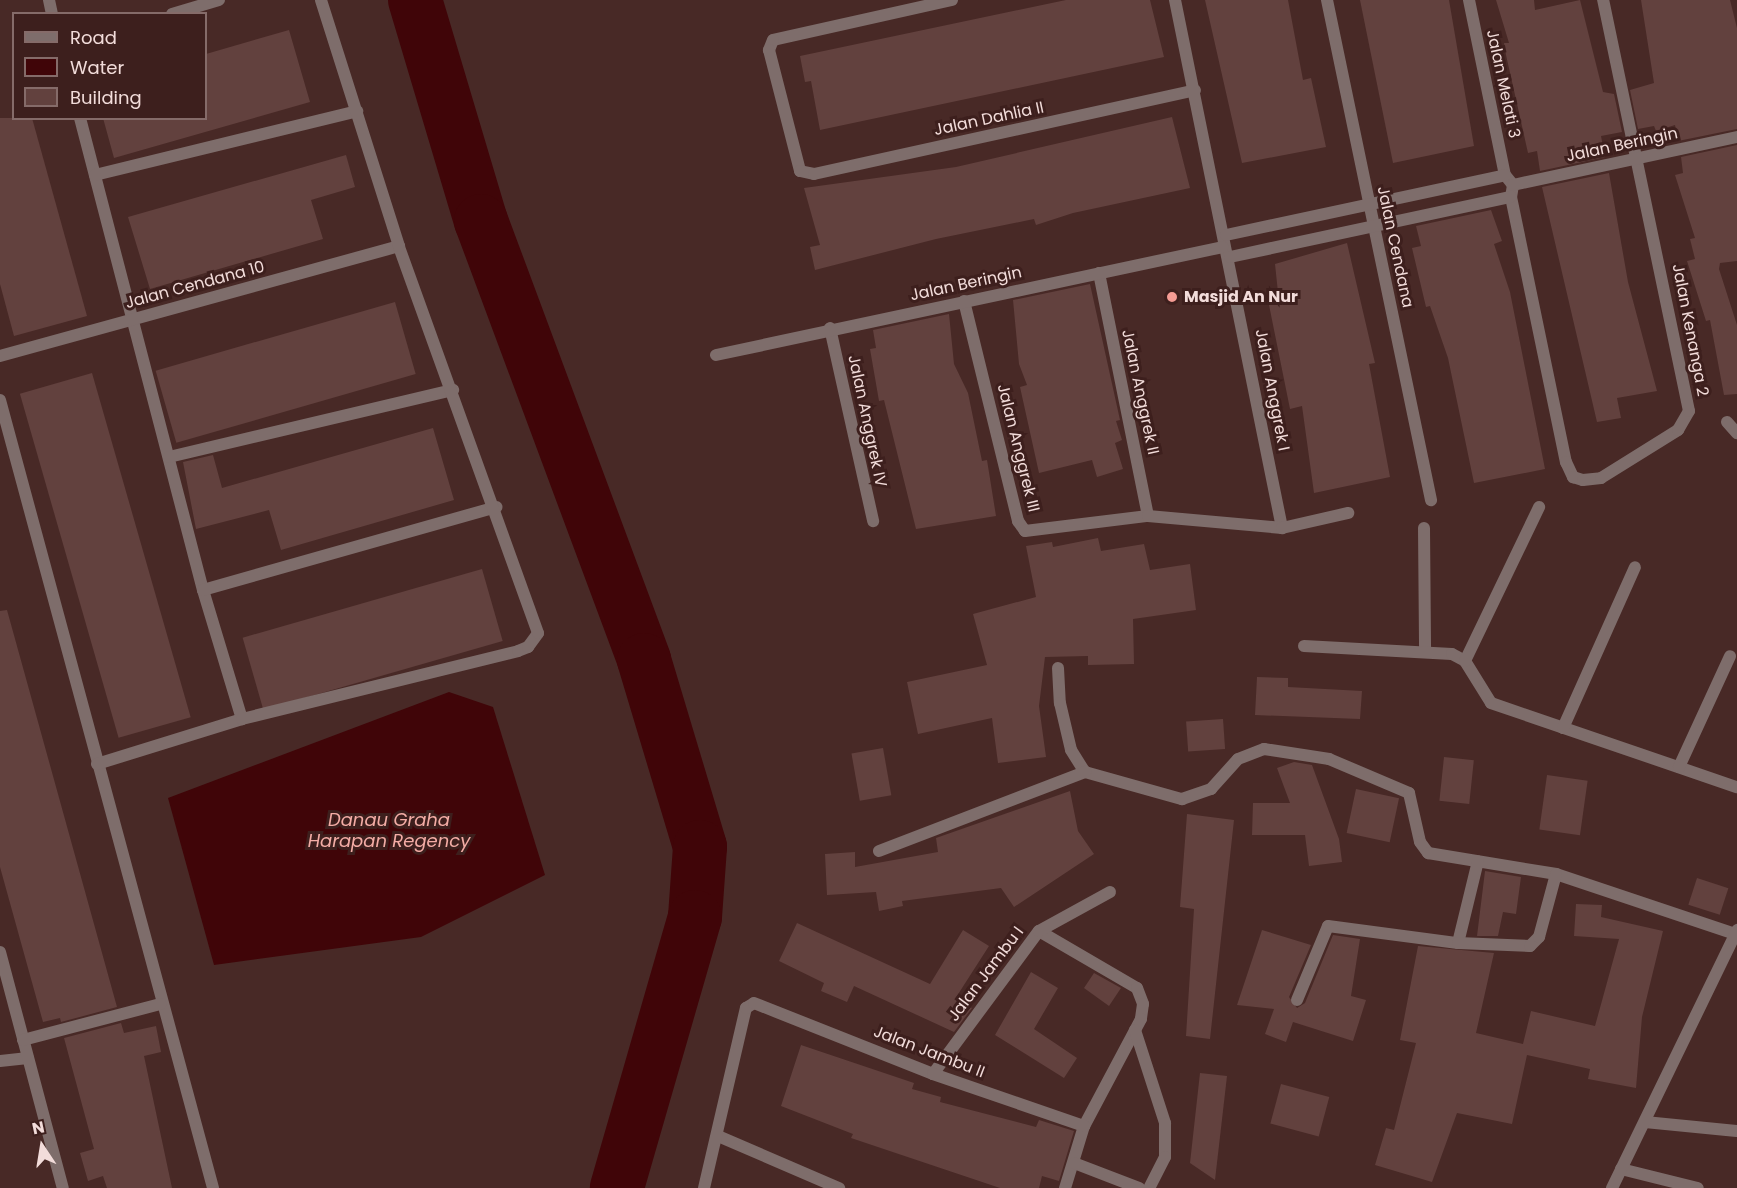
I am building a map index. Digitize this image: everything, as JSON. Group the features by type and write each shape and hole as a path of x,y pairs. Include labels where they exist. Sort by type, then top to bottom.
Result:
{"street":[{"path":"179,12 219,0"},
{"path":"97,764 242,719 528,647 538,626 399,246 321,0"},
{"name":"Jalan Dahlia II","path":"952,0 773,40 769,50 795,162 800,171 814,174 1195,90"},
{"name":"Jalan Anggrek I","path":"1175,0 1227,246 1282,528"},
{"name":"Jalan Cendana","path":"1327,0 1431,500"},
{"name":"Jalan Melati 3","path":"1469,0 1510,186 1566,462 1579,479"},
{"name":"Jalan Kenanga 2","path":"1579,479 1611,472 1678,430 1689,411 1639,158 1603,0"},
{"path":"95,175 357,111"},
{"path":"81,120 203,590 242,719"},
{"name":"Jalan Beringin","path":"716,355 830,328 1227,246 1374,226 1510,186 1737,137"},
{"name":"Jalan Beringin","path":"1227,246 1369,204 1510,186"},
{"name":"Jalan Cendana 10","path":"0,356 399,246"},
{"name":"Jalan Anggrek II","path":"1099,273 1148,516"},
{"name":"Jalan Anggrek III","path":"964,301 1018,520 1025,531 1148,516 1209,525 1282,528 1348,513"},
{"name":"Jalan Anggrek IV","path":"830,328 873,521"},
{"path":"169,457 453,390"},
{"path":"0,400 160,1004 213,1188"},
{"path":"1727,422 1737,433"},
{"path":"203,590 496,507"},
{"path":"1465,661 1539,507"},
{"path":"1425,528 1425,652"},
{"path":"1563,728 1635,567"},
{"path":"1304,646 1452,654 1465,661 1491,703 1737,787"},
{"path":"1679,767 1730,656"},
{"path":"1058,668 1060,703 1071,750 1085,772"},
{"path":"879,851 1085,772 1182,799 1211,789 1238,759 1264,749 1329,759 1409,793 1425,851 1556,874 1736,932 1612,1188"},
{"path":"1458,943 1478,861"},
{"path":"1297,1000 1328,926 1458,943 1523,947 1535,942 1556,874"},
{"name":"Jalan Jambu I","path":"933,1074 1039,931 1110,892"},
{"path":"1039,931 1137,988 1143,1011 1084,1125 1065,1188"},
{"path":"0,952 63,1188"},
{"path":"24,1040 160,1004"},
{"name":"Jalan Jambu II","path":"718,1136 746,1008 764,1004 933,1074 1084,1125"},
{"path":"1134,1030 1165,1123 1165,1157 1149,1188"},
{"path":"0,1061 28,1058"},
{"path":"1644,1122 1737,1131"},
{"path":"704,1188 718,1136 839,1188"},
{"path":"1074,1163 1139,1188"},
{"path":"1621,1169 1698,1188"}],"water":[{"name":"Danau Graha Harapan Regency","path":"449,692 493,707 545,875 421,937 214,965 168,798"}],"building":[{"path":"1066,0 1150,0 1164,57 820,130 811,81 805,82 800,56"},
{"path":"1205,0 1288,0 1303,80 1311,78 1326,147 1242,163"},
{"path":"1360,0 1449,0 1474,146 1393,163"},
{"path":"1496,0 1534,0 1535,10 1580,0 1603,92 1614,94 1622,132 1601,136 1605,157 1540,171 1537,151 1528,153 1504,43 1509,43"},
{"path":"1641,0 1730,0 1737,28 1737,129 1678,141 1675,125 1656,131 1654,126 1638,129 1630,90 1654,83"},
{"path":"289,30 310,102 114,158 104,120 207,120 207,54"},
{"path":"1172,117 1190,188 1073,213 1036,225 1034,219 936,239 815,270 810,247 820,245 804,188 956,167"},
{"path":"0,118 33,120 87,316 14,336 0,284"},
{"path":"1737,145 1737,261 1720,263 1719,269 1737,325 1737,394 1724,395 1710,320 1706,321 1687,261 1695,259 1690,239 1695,238 1675,175 1683,173 1681,157"},
{"path":"346,155 355,187 311,200 323,239 150,289 128,217"},
{"path":"1609,173 1628,282 1657,391 1617,398 1621,418 1597,422 1542,187"},
{"path":"1491,210 1502,241 1494,244 1510,292 1545,469 1474,483 1448,358 1430,306 1426,307 1412,248 1421,246 1416,226"},
{"path":"1347,243 1375,363 1369,364 1390,477 1314,493 1302,406 1290,409 1269,305 1279,302 1275,264"},
{"path":"1090,284 1120,420 1116,421 1122,440 1115,443 1123,469 1097,477 1092,460 1039,473 1020,387 1027,385 1019,364 1013,300"},
{"path":"395,302 416,374 176,443 156,371"},
{"path":"949,314 954,364 968,393 982,461 987,460 996,516 916,529 884,400 879,401 870,349 876,348 873,330"},
{"path":"92,373 191,717 119,738 20,394"},
{"path":"433,428 454,500 281,550 269,510 196,529 183,462 213,455 222,488"},
{"path":"1098,538 1101,551 1144,544 1150,570 1190,564 1196,610 1133,619 1134,664 1088,665 1088,656 1045,657 1039,706 1046,757 998,763 992,718 918,734 907,682 987,665 973,614 1036,597 1026,546 1052,542 1053,547"},
{"path":"482,569 503,641 263,710 243,638"},
{"path":"7,610 117,1007 61,1022 60,1018 43,1022 0,867 0,611"},
{"path":"1257,677 1288,678 1288,687 1362,691 1360,719 1255,715"},
{"path":"1223,719 1225,749 1188,752 1186,722"},
{"path":"883,748 891,795 860,801 851,754"},
{"path":"1444,757 1474,760 1469,804 1439,801"},
{"path":"1294,762 1312,765 1339,839 1342,862 1309,866 1305,835 1252,835 1253,803 1290,803 1277,768"},
{"path":"1547,775 1588,781 1580,835 1539,829"},
{"path":"1356,789 1399,798 1390,842 1347,833"},
{"path":"1070,791 1078,831 1094,854 1014,907 1001,888 902,901 903,906 879,911 876,892 827,895 825,854 855,852 855,867 938,852 936,838"},
{"path":"1187,814 1234,820 1210,1039 1186,1036 1194,909 1180,907"},
{"path":"1485,871 1521,877 1516,914 1503,912 1498,936 1477,936"},
{"path":"1697,878 1728,888 1720,915 1688,905"},
{"path":"1576,904 1602,905 1601,917 1663,931 1642,1017 1636,1088 1588,1079 1590,1069 1527,1055 1512,1124 1457,1113 1432,1182 1375,1165 1386,1128 1394,1130 1416,1043 1400,1040 1418,946 1494,953 1476,1033 1523,1044 1531,1011 1595,1026 1619,939 1574,936"},
{"path":"797,923 930,984 963,930 989,946 955,999 972,1008 954,1032 854,986 847,1002 821,991 824,983 779,961"},
{"path":"1262,930 1311,945 1289,997 1297,1008 1305,1003 1333,935 1360,939 1351,996 1366,1000 1353,1041 1293,1022 1286,1042 1265,1034 1274,1009 1237,1005"},
{"path":"1031,972 1058,988 1034,1029 1077,1058 1064,1078 995,1035"},
{"path":"1094,973 1121,988 1109,1006 1084,988"},
{"path":"121,1023 124,1033 156,1026 161,1052 144,1056 172,1188 107,1188 103,1176 88,1181 80,1153 94,1149 64,1038"},
{"path":"801,1045 914,1083 912,1089 941,1097 940,1102 1036,1127 1039,1120 1074,1131 1059,1181 1042,1176 1039,1188 1000,1188 851,1138 853,1134 781,1106"},
{"path":"1200,1073 1227,1076 1215,1180 1190,1163"},
{"path":"1281,1084 1329,1097 1319,1137 1270,1124"}],"waterway":[{"path":"415,0 481,221 644,660 700,847 695,917 617,1188"}],"place":[{"name":"Masjid An Nur","path":"1172,297"}]}
